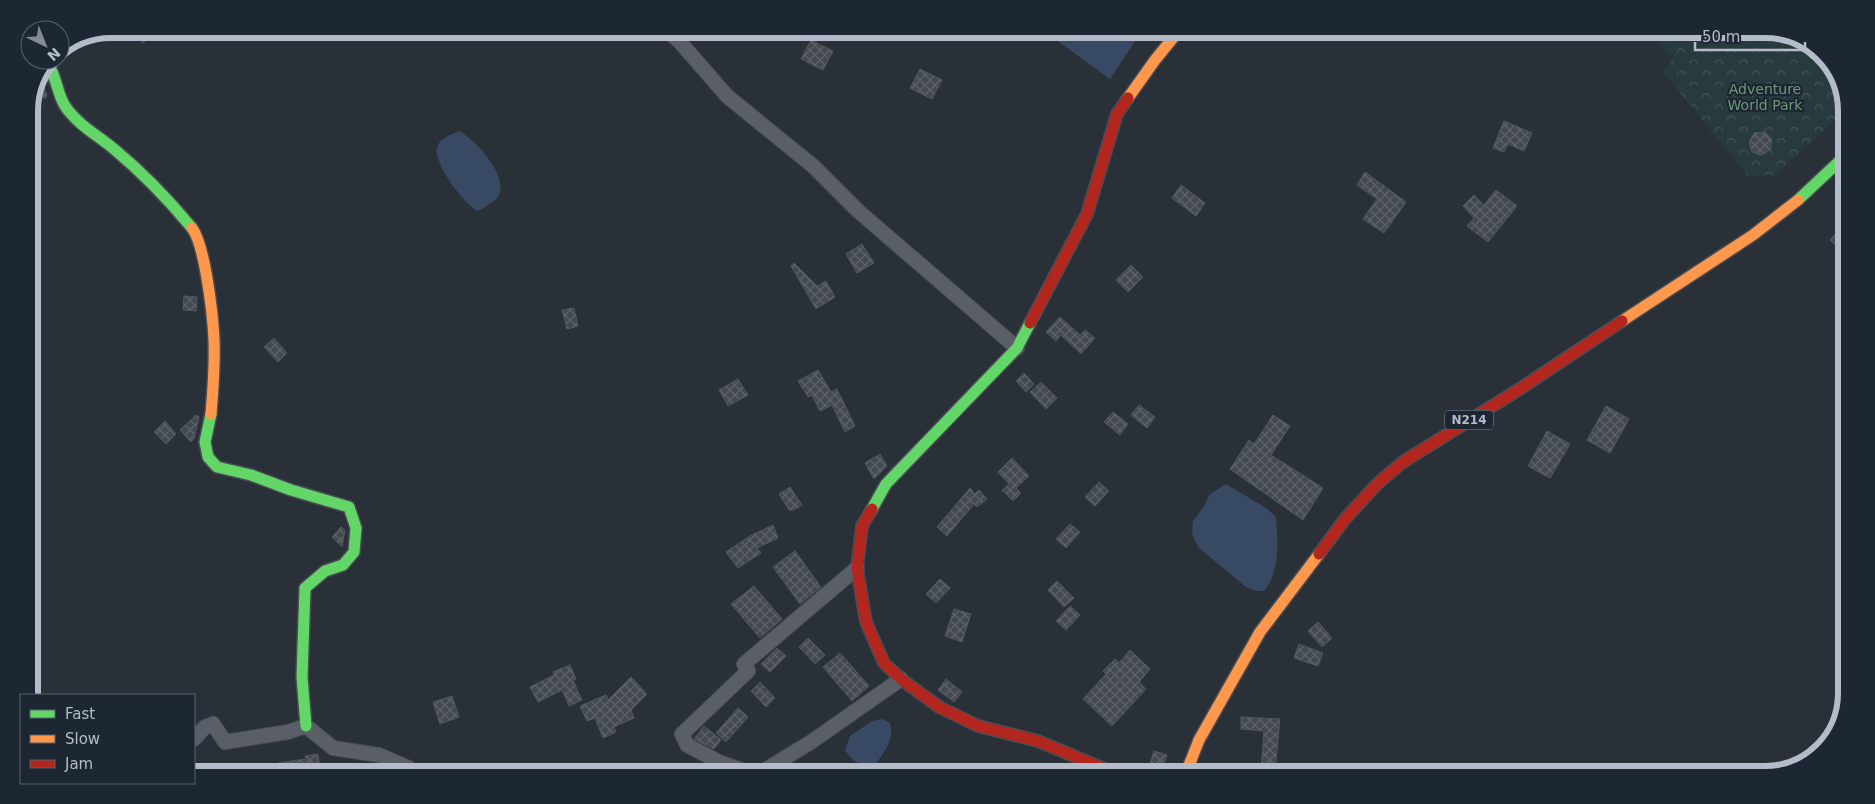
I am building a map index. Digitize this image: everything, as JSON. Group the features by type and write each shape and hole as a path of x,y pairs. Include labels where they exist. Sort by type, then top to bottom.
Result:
{"main road":[{"path":"1097,766 1038,741 978,726 939,707 901,679 884,663 866,622 856,568 862,526 886,484 1018,348 1086,214 1117,114 1173,38"},
{"path":"51,70 65,106 89,132 113,148 166,196 196,233 204,260 214,341 211,413 205,442 208,457 217,466 251,475 349,508 356,528 354,552 343,565 325,571 305,588 302,677 306,726"},
{"name":"N214","path":"1189,766 1199,740 1260,632 1345,519 1378,484 1404,462 1430,444 1526,384 1753,235 1803,196 1837,163"}],"street":[{"path":"676,38 727,96 813,166 857,210 1018,348"},
{"path":"715,766 687,745 682,734 748,671 744,664 856,568"},
{"path":"772,766 811,742 901,679"},
{"path":"195,738 205,727 213,724 225,742 288,732 306,726 333,748 379,755 404,766"}],"green space":[{"name":"Adventure World Park","path":"1655,38 1765,38 1779,39 1792,43 1801,47 1816,59 1828,74 1835,92 1837,117 1775,175 1748,176 1662,71 1673,59"}],"water":[{"path":"138,38 149,38 143,44"},
{"path":"1053,38 1137,38 1110,79"},
{"path":"459,131 474,142 490,160 500,181 500,190 497,198 478,211 465,200 450,182 439,162 437,154 437,147 440,141"},
{"path":"1226,484 1266,508 1276,517 1277,556 1273,575 1264,591 1256,591 1246,587 1199,548 1194,539 1192,533 1193,521 1210,494"},
{"path":"883,719 890,723 891,729 890,740 885,750 875,765 865,765 857,762 845,750 850,736 872,721"}],"building":[{"path":"811,40 833,51 823,70 801,59"},
{"path":"920,69 942,80 932,99 910,88"},
{"path":"43,84 47,95 45,99 40,95"},
{"path":"1504,121 1532,133 1524,151 1508,144 1504,152 1493,148"},
{"path":"1765,132 1772,140 1770,150 1761,155 1752,152 1749,142 1754,133"},
{"path":"1365,172 1406,202 1384,233 1363,219 1377,199 1357,185"},
{"path":"1181,185 1205,203 1196,216 1172,198"},
{"path":"1496,190 1517,206 1488,242 1467,226 1474,218 1463,206 1474,195 1484,205"},
{"path":"1837,232 1837,247 1830,240"},
{"path":"862,244 874,263 857,273 846,254"},
{"path":"794,263 817,286 826,281 835,297 816,309 791,266"},
{"path":"1131,265 1143,277 1128,292 1116,280"},
{"path":"184,296 197,297 196,311 183,310"},
{"path":"574,308 578,326 567,329 562,310"},
{"path":"1060,317 1080,335 1085,330 1095,338 1081,354 1061,335 1056,341 1046,332"},
{"path":"274,338 287,353 278,362 264,347"},
{"path":"818,370 831,392 837,389 855,426 845,432 832,405 820,411 812,395 808,397 798,381"},
{"path":"1024,373 1034,384 1026,392 1016,381"},
{"path":"738,379 748,395 728,406 719,390"},
{"path":"1041,382 1057,398 1046,409 1030,392"},
{"path":"1139,405 1155,417 1147,428 1131,415"},
{"path":"1606,406 1629,419 1610,453 1587,440"},
{"path":"1113,412 1128,424 1120,435 1104,422"},
{"path":"196,415 199,417 194,439 191,442 180,430"},
{"path":"1273,415 1290,426 1271,455 1323,488 1303,520 1230,469 1249,440 1254,444"},
{"path":"165,421 176,434 166,444 154,432"},
{"path":"1547,431 1570,444 1550,478 1528,466"},
{"path":"880,454 887,466 874,479 865,463"},
{"path":"1012,458 1029,476 1016,488 1021,493 1013,501 1002,490 1009,484 998,472"},
{"path":"1099,482 1109,491 1095,506 1085,497"},
{"path":"790,487 802,505 794,510 789,510 779,494"},
{"path":"970,488 975,494 979,490 987,499 977,507 974,504 947,536 937,527"},
{"path":"1070,524 1080,532 1066,548 1056,539"},
{"path":"773,525 778,538 757,548 761,553 738,568 726,552 750,536"},
{"path":"341,527 345,530 342,547 332,537"},
{"path":"795,551 821,587 800,604 773,567"},
{"path":"940,579 950,588 936,603 926,594"},
{"path":"1057,581 1074,598 1064,607 1048,590"},
{"path":"754,586 782,619 760,638 731,604"},
{"path":"1070,606 1080,615 1066,630 1056,621"},
{"path":"954,609 971,614 962,642 945,636"},
{"path":"1318,622 1332,638 1322,647 1308,631"},
{"path":"808,638 825,655 815,664 799,647"},
{"path":"1299,644 1323,653 1318,666 1294,658"},
{"path":"777,648 786,656 770,672 761,664"},
{"path":"1130,650 1150,669 1139,682 1146,689 1112,726 1083,699 1106,674 1103,671 1115,659 1119,663"},
{"path":"840,653 869,686 852,701 823,667"},
{"path":"570,665 576,679 573,680 582,700 569,706 562,690 538,702 530,687 554,675 553,672"},
{"path":"631,677 647,694 631,710 634,718 614,727 616,732 603,738 595,718 587,721 580,706 606,695 608,700"},
{"path":"946,679 962,692 954,702 938,690"},
{"path":"760,682 775,698 766,707 751,691"},
{"path":"452,696 459,717 440,724 433,702"},
{"path":"738,708 748,717 726,742 716,733"},
{"path":"1241,717 1280,719 1276,766 1261,766 1264,731 1241,729"},
{"path":"704,726 721,740 714,749 694,739"},
{"path":"1154,751 1167,755 1163,766 1149,766"},
{"path":"318,754 320,766 278,766 278,763 306,759 305,756"}],"traffic: fast":[{"path":"51,70 62,101 70,112 81,124 114,149 145,177 192,228"},
{"path":"1798,200 1837,163"},
{"path":"872,509 886,484 1017,348 1030,323"},
{"path":"211,414 205,442 208,457 217,467 251,475 291,490 349,507 356,528 354,552 343,565 325,571 305,588 302,677 306,726"}],"traffic: slow":[{"path":"1128,98 1173,38"},
{"path":"1622,321 1753,235 1798,200"},
{"path":"192,228 201,249 208,281 212,315 214,358 211,414"},
{"path":"1189,766 1199,740 1260,632 1319,554"}],"traffic: jam":[{"path":"1030,323 1087,214 1117,114 1128,98"},
{"path":"1319,554 1345,519 1377,484 1403,462 1518,390 1622,321"},
{"path":"872,509 862,526 857,568 866,622 884,663 901,679 939,707 978,726 1038,741 1097,766"}]}
